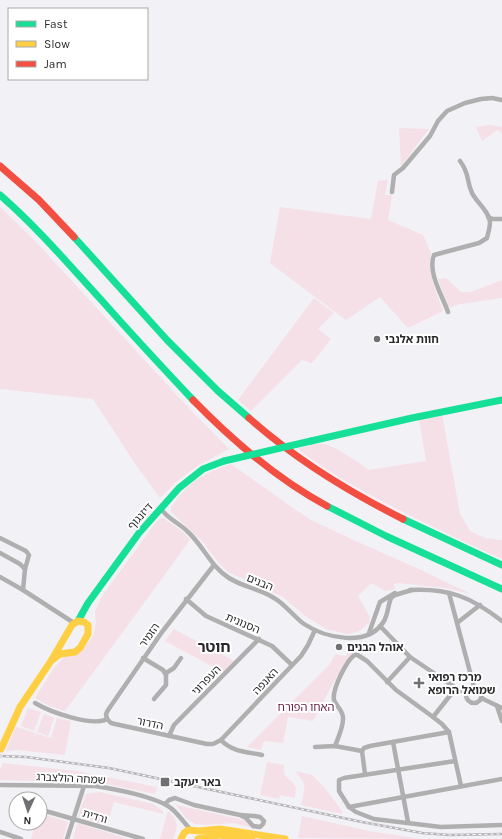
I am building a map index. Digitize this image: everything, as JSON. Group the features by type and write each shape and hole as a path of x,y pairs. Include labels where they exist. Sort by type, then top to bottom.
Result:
{"main road":[{"path":"0,166 49,210 183,357 232,403 283,446 328,478 364,499 502,565"},
{"path":"0,195 28,220 151,355 189,394 225,430 266,465 299,489 336,511 502,589"},
{"name":"דיזנגוף","path":"62,644 64,638 88,603 139,533 179,488 203,469 224,461 412,418 502,400"},
{"path":"51,661 62,654 74,652 79,649 89,633 87,624 88,603"},
{"path":"76,622 83,621 87,624"},
{"path":"1,749 20,707 62,644 69,652"},
{"path":"182,837 186,831 225,829 285,839"},
{"path":"192,831 197,835 198,839 219,835 252,839"}],"street":[{"path":"392,192 394,175 403,168 430,136 438,121 446,111 464,103 481,99 492,98 502,100"},
{"path":"448,312 436,283 433,258 434,255 455,250 484,240 487,238 490,222 472,193 466,168 460,161"},
{"path":"488,217 493,219 502,219"},
{"name":"הבנים","path":"161,509 165,515 188,531 214,565 228,578 274,598 303,623 315,630 329,635 358,638 372,632 380,626"},
{"path":"0,538 26,551 29,555 25,569 23,590"},
{"path":"0,553 20,564 25,569"},
{"name":"הזמיר","path":"107,719 106,714 108,710 144,658 186,599 214,565"},
{"path":"0,577 76,622"},
{"path":"369,633 380,602 398,593 412,590 424,589 457,594 480,605 502,621"},
{"path":"398,593 390,600 389,609 380,626 410,657 456,688 466,693"},
{"path":"449,593 474,687 480,691 481,698"},
{"name":"הסנונית","path":"186,599 206,616 272,646 292,665"},
{"path":"457,623 480,605"},
{"name":"האנפה","path":"221,740 304,651 315,630"},
{"name":"העפרוני","path":"169,736 174,725 258,639"},
{"path":"335,746 343,719 342,714 334,700 334,694 341,674 355,654 359,655 396,690 442,724 449,732 461,786"},
{"path":"387,682 410,657"},
{"path":"144,658 163,670 167,677 166,684 154,699"},
{"path":"166,674 174,668 181,658"},
{"path":"474,687 469,689 466,693 466,698 472,703 478,702 481,698"},
{"path":"433,717 456,688"},
{"path":"481,698 500,707 502,722"},
{"name":"הדרור","path":"35,703 56,713 76,718 98,722 107,719 110,723 207,744 213,744 221,740"},
{"path":"362,751 364,748 370,746 449,732"},
{"path":"221,740 232,749 262,755"},
{"path":"393,742 408,822"},
{"path":"315,748 335,746 362,751"},
{"path":"362,751 365,774"},
{"path":"455,761 344,778 339,780 339,792 349,807 356,812 374,819 441,827 502,825"},
{"path":"349,807 502,779"},
{"name":"שמחה הולצברג","path":"1,785 84,786 107,788 165,804 192,831"},
{"path":"67,839 84,786"},
{"path":"165,804 169,800 175,798 194,805 240,815 260,817 264,821 264,824 260,827 256,827 240,815"},
{"name":"ורדית","path":"48,812 143,839"},
{"path":"181,819 182,837"},
{"path":"0,832 21,839"}],"green space":[{"path":"490,125 502,127 502,134 497,130 482,141 476,127"},
{"path":"399,128 429,129 401,166"},
{"path":"388,180 385,195 392,195 388,220 423,235 431,253 431,275 443,311 408,328 380,297 346,320 270,263 280,207 371,219 378,181"},
{"path":"0,207 37,243 184,403 229,449 197,466 176,482 160,498 136,465 93,399 0,389"},
{"path":"446,278 461,292 471,292 502,280 502,298 460,304 450,308 438,279"},
{"path":"314,298 334,313 318,329 331,339 312,363 302,360 251,411 238,400"},
{"path":"442,414 460,514 470,531 485,538 502,540 502,559 368,494 311,459 298,449 317,444 328,445 369,470 426,461 419,419"},
{"path":"231,464 311,520 471,594 445,588 398,583 394,584 395,589 385,591 371,583 358,596 370,617 369,623 361,630 347,634 326,629 304,615 283,597 228,572 218,562 202,541 171,512 171,507 184,490 191,484 204,475"},
{"path":"160,518 163,518 183,532 190,540 65,711 49,706 35,698 53,669 66,655 79,653 82,651 93,636 96,623 95,612 102,596"},
{"path":"174,629 236,662 223,672 165,641"},
{"name":"האחו הפורח","path":"363,641 341,669 313,721 288,717 283,743 264,741 261,750 247,747 330,664 335,654 346,656 350,643"},
{"path":"28,708 41,712 34,731 21,726"},
{"path":"44,714 54,718 48,736 37,732"},
{"path":"57,718 71,721 65,755 17,750 6,751 16,727 51,738"},
{"path":"267,762 284,765 284,773 296,787 295,798 280,795 279,799 260,795"},
{"path":"3,763 76,771 157,787 155,794 97,782 0,780 0,770"},
{"path":"295,771 312,775 325,788 342,811 342,814 301,805 304,794 304,783"},
{"path":"100,792 153,804 163,811 163,814 114,802 107,825 78,817 86,794"},
{"path":"176,805 244,820 251,827 233,823 203,825 195,824 186,818"},
{"path":"168,811 176,820 177,827 173,839 160,839"},
{"path":"48,816 68,822 63,839 31,839 34,831 48,831"},
{"path":"302,816 369,831 421,839 298,838"},
{"path":"77,823 125,838 128,839 73,839"}],"railway":[{"path":"0,756 26,757 109,768 362,822 422,833 449,835 502,834"}],"traffic: fast":[{"path":"0,195 54,248 193,400"},
{"path":"74,237 167,340 218,391 249,418"},
{"path":"311,441 412,418 502,400"},
{"path":"224,461 311,441"},
{"path":"78,621 88,603 139,533 179,488 203,469 224,461"},
{"path":"327,506 386,536 502,589"},
{"path":"403,519 502,565"}],"traffic: slow":[{"path":"1,749 20,707 51,661 72,625 78,621 84,622 88,625 88,634 80,648 75,652 60,654 51,661"},
{"path":"181,839 184,833 188,830 199,831 220,829 285,839"},
{"path":"198,839 219,835 252,839"}],"traffic: jam":[{"path":"0,166 39,200 74,237"},
{"path":"193,400 256,458 291,484 327,506"},
{"path":"249,418 303,461 342,486 403,519"}],"place":[{"name":"חוות אלנבי","path":"377,339"},
{"name":"אוהל הבנים","path":"339,647"},
{"name":"מרכז רפואי שמואל הרופא","path":"419,683"},
{"name":"באר יעקב","path":"165,782"}],"district":[{"name":"חוטר","path":"214,647"}]}
